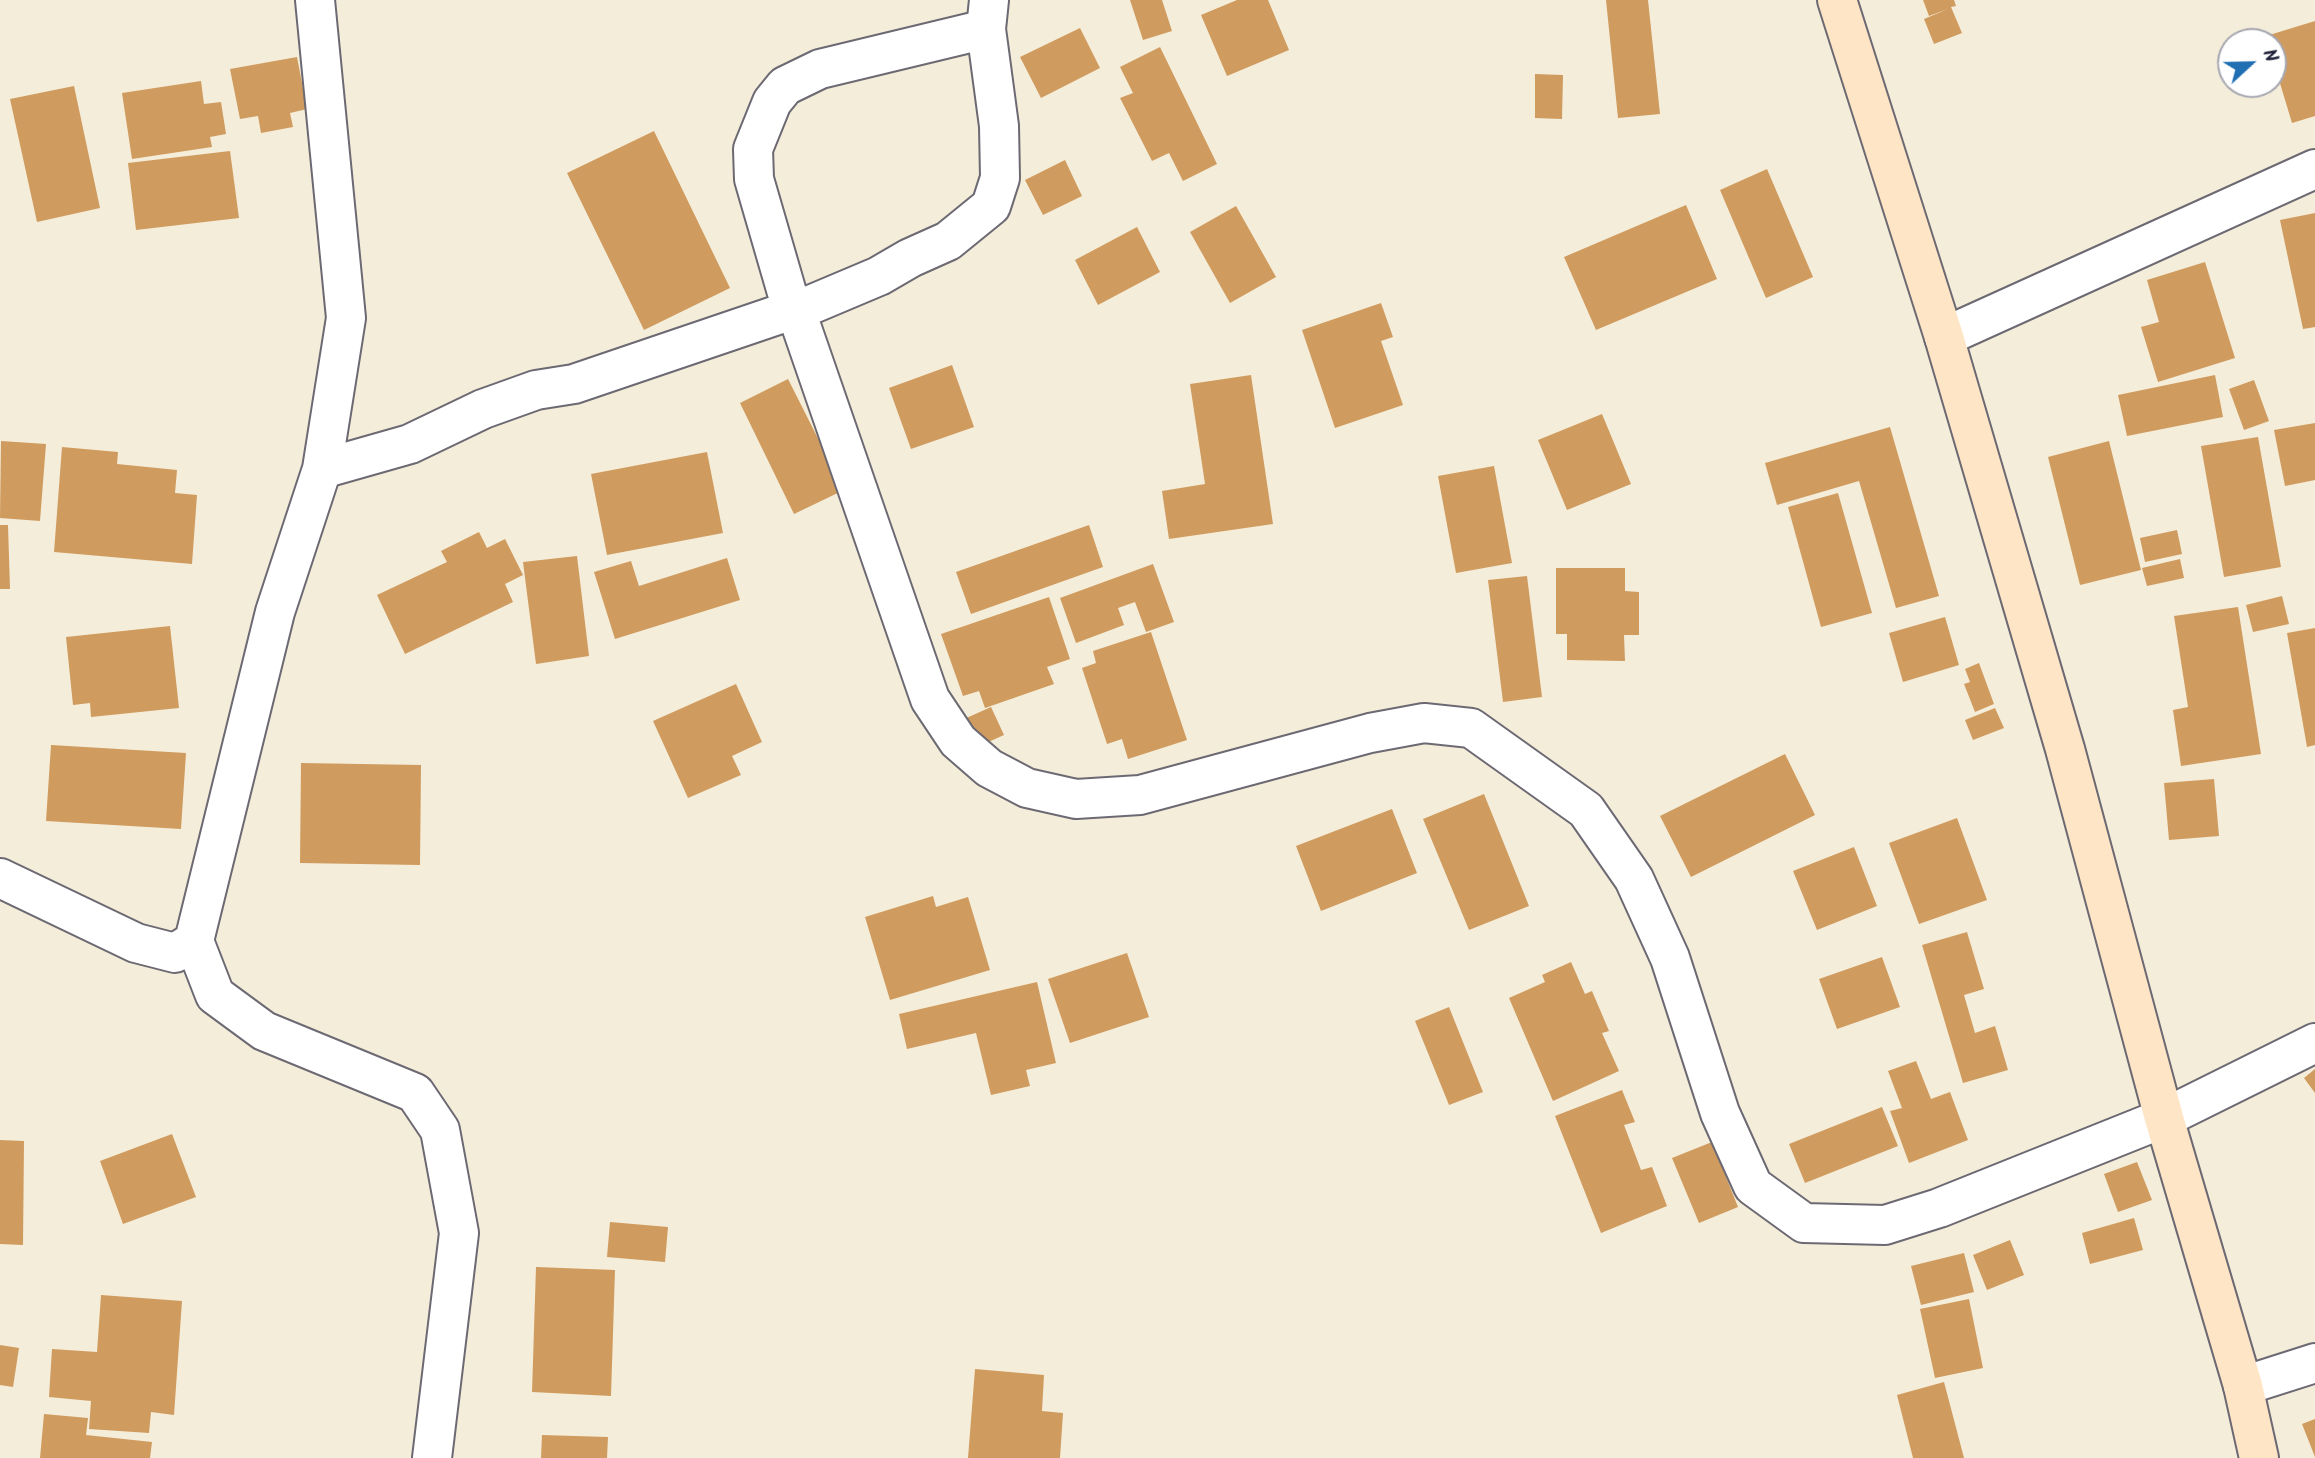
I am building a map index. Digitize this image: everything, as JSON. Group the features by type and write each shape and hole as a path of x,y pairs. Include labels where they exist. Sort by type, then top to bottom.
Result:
{"street":[{"path":"315,0 346,318 322,469 275,612 194,941 215,995 264,1031 415,1093 440,1130 459,1233 432,1458"},
{"path":"1837,0 1944,337 2065,749 2164,1118 2243,1386 2259,1458"},
{"path":"322,469 410,444 483,409 536,390 574,384 794,310 879,276 948,241 991,206 1000,178 999,126 987,14 820,69 785,86 772,102 753,149 754,179 794,310 930,699 958,741 989,768 1027,788 1076,799 1140,795 1370,733 1424,723 1471,728 1586,810 1634,879 1670,958 1720,1112 1753,1186 1804,1223 1885,1225 1939,1209 2164,1118 2315,1043"},
{"path":"1944,337 2315,169"},
{"path":"0,878 135,943 175,953 194,941"},
{"path":"2243,1386 2315,1363"}],"building":[{"path":"1130,0 1162,0 1172,31 1143,40"},
{"path":"1237,0 1268,0 1289,50 1227,76 1201,15"},
{"path":"1606,0 1648,0 1660,114 1618,118"},
{"path":"1923,0 1954,0 1956,6 1951,7 1962,33 1934,44 1924,19 1948,9 1929,16"},
{"path":"2315,21 2315,116 2292,123 2284,98 2287,98 2287,30"},
{"path":"1080,28 1100,68 1041,98 1020,57"},
{"path":"1160,47 1217,164 1183,181 1169,153 1152,161 1120,98 1133,93 1120,67"},
{"path":"297,57 307,109 290,113 293,127 261,133 258,116 240,119 230,69"},
{"path":"1535,74 1563,75 1562,119 1535,118"},
{"path":"201,81 204,104 221,102 226,134 210,137 212,147 132,159 122,93"},
{"path":"74,86 100,208 37,222 10,99"},
{"path":"654,131 730,288 644,330 567,173"},
{"path":"230,151 239,218 136,230 128,163"},
{"path":"1065,160 1082,196 1043,215 1025,180"},
{"path":"1767,169 1813,277 1766,298 1720,190"},
{"path":"1686,205 1717,279 1596,330 1564,257"},
{"path":"1236,206 1276,277 1230,303 1190,232"},
{"path":"2315,213 2315,327 2303,329 2280,220"},
{"path":"1137,227 1160,272 1098,305 1075,260"},
{"path":"2205,262 2235,358 2158,382 2141,327 2159,322 2147,280"},
{"path":"1381,303 1393,337 1381,341 1403,405 1335,428 1302,330"},
{"path":"952,365 974,427 911,449 889,388"},
{"path":"1251,375 1273,524 1169,539 1162,491 1205,484 1190,384"},
{"path":"2215,375 2223,417 2127,436 2118,395"},
{"path":"788,379 844,490 794,514 740,403"},
{"path":"2254,380 2269,421 2244,430 2229,389"},
{"path":"1602,414 1631,484 1567,510 1538,440"},
{"path":"2315,423 2315,480 2285,486 2274,430"},
{"path":"1890,427 1939,596 1896,608 1859,481 1777,505 1765,463"},
{"path":"2258,437 2281,567 2224,577 2201,446"},
{"path":"1,441 46,444 40,521 0,518"},
{"path":"2109,441 2141,570 2080,585 2048,457"},
{"path":"62,447 118,452 117,464 177,470 175,493 197,495 192,564 54,552"},
{"path":"707,452 723,533 607,555 591,474"},
{"path":"1494,466 1512,563 1456,573 1438,476"},
{"path":"1838,493 1872,613 1821,627 1788,507"},
{"path":"0,525 8,525 10,589 0,589"},
{"path":"1089,525 1103,567 971,614 956,572"},
{"path":"2177,530 2182,554 2145,562 2140,538"},
{"path":"479,532 487,548 505,539 523,575 505,584 513,602 405,654 377,595 447,562 441,551"},
{"path":"577,556 589,656 536,664 523,562"},
{"path":"727,558 740,600 615,639 594,572 631,561 639,586"},
{"path":"2180,559 2184,578 2147,586 2142,568"},
{"path":"1153,564 1174,622 1146,632 1135,602 1118,608 1124,625 1076,643 1060,598"},
{"path":"1556,568 1625,568 1625,591 1639,592 1639,635 1624,635 1625,661 1567,660 1567,634 1556,634"},
{"path":"1527,576 1542,697 1503,702 1488,580"},
{"path":"2282,596 2289,624 2253,632 2246,605"},
{"path":"1049,597 1070,659 1047,667 1054,684 985,708 979,691 963,696 941,634"},
{"path":"2238,607 2261,754 2181,766 2173,710 2188,707 2174,616"},
{"path":"1945,617 1959,665 1903,682 1889,633"},
{"path":"170,626 179,708 91,717 90,703 73,705 66,637"},
{"path":"2315,628 2315,745 2307,747 2287,633"},
{"path":"1151,632 1187,740 1128,759 1122,739 1107,744 1082,668 1096,663 1093,651"},
{"path":"1979,663 1994,704 1975,712 1964,684 1970,682 1965,669"},
{"path":"736,684 762,742 732,756 741,775 688,798 653,721"},
{"path":"991,707 1004,735 975,748 962,720"},
{"path":"1995,708 2004,728 1973,740 1965,720"},
{"path":"51,745 186,753 181,829 46,821"},
{"path":"1785,754 1815,815 1691,877 1660,816"},
{"path":"301,763 421,765 420,865 300,863"},
{"path":"2214,779 2219,836 2169,840 2164,783"},
{"path":"1484,794 1529,906 1469,930 1423,819"},
{"path":"1392,809 1417,873 1321,911 1296,846"},
{"path":"1957,818 1987,900 1919,924 1889,843"},
{"path":"1854,847 1877,906 1817,930 1793,871"},
{"path":"933,896 936,907 968,897 990,970 890,1000 865,917"},
{"path":"1967,932 1984,989 1964,995 1975,1033 1995,1026 2008,1070 1963,1083 1922,945"},
{"path":"1127,953 1149,1017 1070,1043 1048,979"},
{"path":"1882,957 1900,1007 1837,1029 1819,979"},
{"path":"1571,962 1585,994 1592,991 1609,1031 1602,1033 1619,1071 1553,1101 1509,998 1545,982 1542,975"},
{"path":"1037,982 1056,1063 1026,1070 1030,1086 991,1095 976,1033 907,1049 899,1014"},
{"path":"1449,1007 1483,1092 1449,1105 1415,1021"},
{"path":"1916,1061 1931,1099 1950,1092 1968,1140 1909,1163 1890,1111 1902,1108 1888,1071"},
{"path":"2315,1069 2315,1093 2304,1078"},
{"path":"1622,1090 1635,1122 1624,1125 1641,1170 1652,1167 1667,1206 1601,1233 1555,1116"},
{"path":"1882,1107 1898,1146 1805,1183 1789,1144"},
{"path":"172,1134 196,1197 123,1224 100,1161"},
{"path":"0,1140 24,1141 23,1245 0,1244"},
{"path":"1712,1142 1738,1207 1699,1223 1672,1158"},
{"path":"2137,1162 2152,1200 2118,1212 2104,1174"},
{"path":"2134,1218 2143,1250 2090,1264 2082,1233"},
{"path":"610,1222 668,1227 665,1262 607,1257"},
{"path":"2010,1240 2024,1275 1987,1290 1973,1255"},
{"path":"1964,1253 1974,1292 1921,1305 1911,1266"},
{"path":"536,1267 615,1270 611,1396 532,1392"},
{"path":"101,1295 182,1301 174,1415 151,1412 149,1433 89,1429 91,1401 49,1397 52,1349 97,1352"},
{"path":"1969,1299 1983,1368 1935,1378 1920,1309"},
{"path":"0,1345 19,1348 13,1387 0,1385"},
{"path":"975,1369 1044,1375 1042,1411 1063,1413 1060,1458 968,1458"},
{"path":"1944,1382 1964,1458 1913,1458 1897,1395"},
{"path":"44,1414 88,1418 86,1435 152,1442 150,1458 40,1458"},
{"path":"2315,1419 2315,1457 2302,1424"},
{"path":"542,1435 608,1437 607,1458 541,1458"}]}
